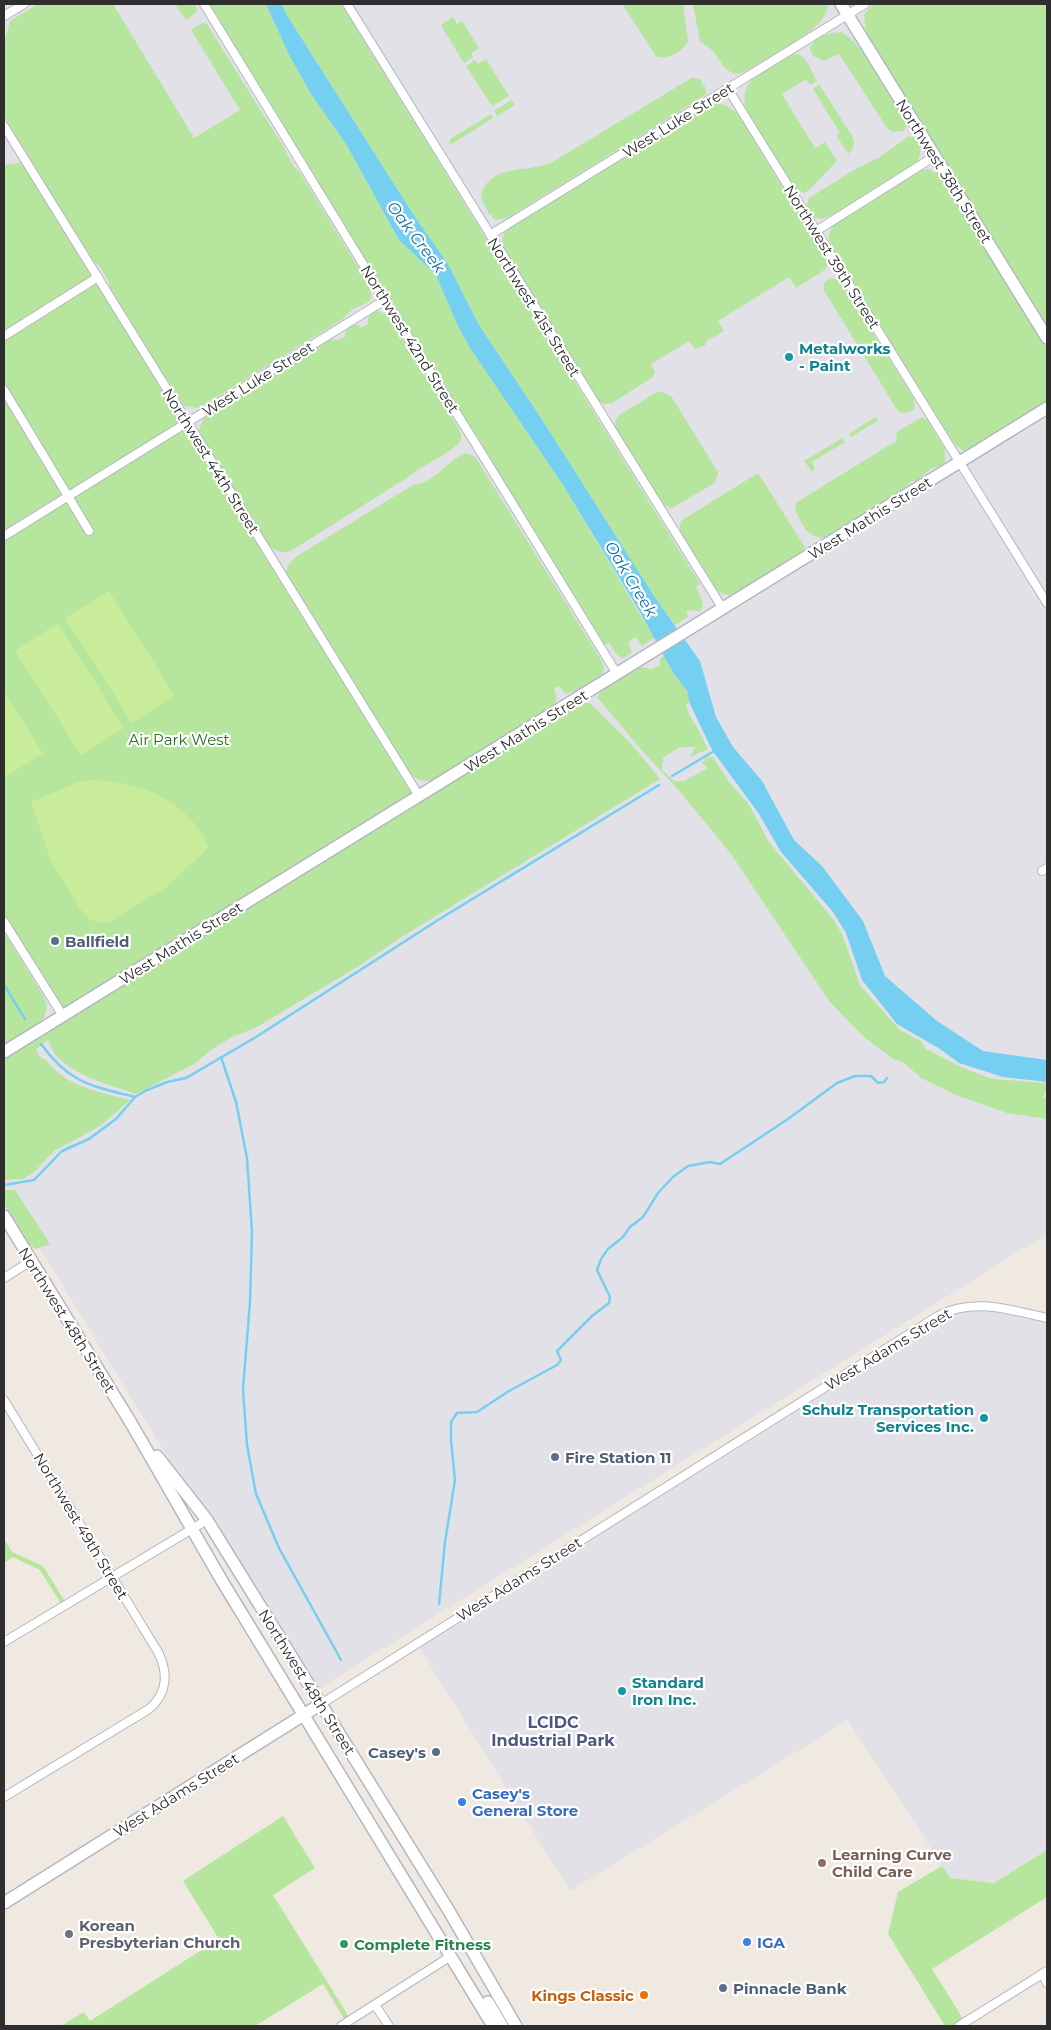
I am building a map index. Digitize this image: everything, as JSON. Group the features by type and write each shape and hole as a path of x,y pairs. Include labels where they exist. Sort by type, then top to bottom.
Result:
{"main road":[{"name":"Northwest 38th Street","path":"841,4 1047,338"},
{"name":"West Mathis Street","path":"4,1052 1047,408"},
{"name":"Northwest 48th Street","path":"4,1216 131,1423 192,1529 493,2026"},
{"name":"Northwest 48th Street","path":"131,1423 207,1520 453,1919 516,2026"},
{"name":"West Adams Street","path":"4,1903 321,1704"},
{"path":"451,1956 458,1955 502,2026"}],"street":[{"path":"4,16 24,4"},
{"name":"Northwest 42nd Street","path":"204,4 617,674"},
{"name":"Northwest 41st Street","path":"347,4 723,609"},
{"name":"West Luke Street","path":"490,235 865,4"},
{"name":"Northwest 39th Street","path":"728,89 1047,603"},
{"name":"Northwest 44th Street","path":"4,126 419,796"},
{"path":"816,231 935,156"},
{"path":"4,336 98,277"},
{"name":"West Luke Street","path":"4,536 385,300"},
{"path":"4,390 89,531"},
{"path":"4,922 63,1016"},
{"path":"4,1278 31,1261"},
{"name":"West Adams Street","path":"321,1704 938,1316 958,1307 983,1305 1047,1318"},
{"name":"Northwest 49th Street","path":"4,1400 158,1652 164,1665 165,1682 160,1696 152,1706 4,1797"},
{"path":"4,1642 207,1520"},
{"path":"341,2026 451,1956"},
{"path":"959,2026 1044,1973 1047,1983"},
{"path":"375,2005 389,2026"}],"shaded area":[{"path":"4,4 1047,4 1047,1234 312,1693 4,1190 4,922 25,161 4,173"},
{"path":"970,1305 1047,1318 1047,1850 994,1883 950,1878 848,1720 570,1891 417,1644 938,1316"}],"green space":[{"path":"38,4 113,4 194,138 240,110 191,30 202,23 207,24 370,287 371,297 369,302 352,310 343,319 202,406 197,408 184,406 111,292 109,282 98,264 94,263 4,116 4,39 10,21"},
{"path":"175,4 195,4 197,11 186,20"},
{"path":"207,4 266,4 289,55 311,94 346,144 399,240 436,275 457,324 470,348 563,485 654,638 642,646 636,637 628,642 632,653 623,658 617,655 609,643 604,645"},
{"path":"282,4 341,4 700,584 696,587 703,602 701,610 698,612 695,610 686,611 688,617 675,625 654,596 541,418 479,325 448,264 413,214 288,17"},
{"path":"622,4 683,4 688,41 686,45 670,56 656,56"},
{"path":"693,4 828,4 823,18 813,28 782,50 739,74 730,72 710,48 700,42"},
{"path":"873,4 1047,4 1047,330 866,34 864,15"},
{"path":"453,17 457,24 462,21 479,48 471,53 473,57 464,63 442,27 442,24"},
{"path":"841,32 850,38 878,73 908,124 903,131 893,132 887,128 839,54 824,61 813,56 810,50 814,41 827,34"},
{"path":"790,54 796,54 804,59 817,81 810,85 806,79 782,94 815,148 825,142 837,161 804,193 795,189 748,114 745,103 745,93 755,77"},
{"path":"486,59 509,96 492,106 466,66 475,60 478,64"},
{"path":"693,77 701,80 703,86 705,86 706,94 701,98 507,218 496,220 492,217 493,214 490,215 482,201 481,194 486,184 493,177 501,173 551,163"},
{"path":"819,84 852,136 854,146 848,154 836,135 840,133 813,89"},
{"path":"511,100 515,105 497,116 494,111"},
{"path":"718,103 737,113 828,261 826,269 796,288 789,277 718,321 724,331 705,342 706,345 695,349 689,341 651,364 655,373 653,377 612,403 604,404 597,400 503,249 505,248 502,238 512,226 705,107"},
{"path":"491,114 493,118 452,144 449,143 450,139"},
{"path":"909,136 917,140 920,147 920,155 916,164 835,214 821,219 813,217 806,207 809,198 854,170 880,157"},
{"name":"Air Park West","path":"25,160 419,796 63,1016 4,922 4,166"},
{"path":"928,169 938,174 1047,349 1047,401 968,450 963,451 954,443 838,259 828,238 832,226 922,170"},
{"path":"831,278 840,281 914,399 915,408 910,412 901,413 896,408 823,289 825,282"},
{"path":"378,311 388,315 458,427 461,441 442,456 291,551 277,551 269,546 198,431 206,414 329,339 338,340 345,337 345,332 351,325 358,325 361,328 368,324 370,315"},
{"path":"659,391 671,396 718,472 715,483 672,508 660,504 615,427 616,419 619,415"},
{"path":"875,417 879,420 851,437 849,434"},
{"path":"922,417 927,420 945,449 945,461 941,466 932,468 916,481 912,481 899,492 827,537 810,534 803,526 795,510 797,502 896,441 897,432"},
{"path":"842,438 845,442 812,462 815,468 812,472 804,461"},
{"path":"466,453 476,458 603,663 604,668 597,679 574,692 565,693 559,686 554,689 557,698 554,706 433,780 422,781 409,771 403,762 287,575 287,570 290,562 298,556 413,485 428,480 452,461"},
{"path":"758,473 805,547 800,553 731,595 723,594 713,586 696,561 681,534 680,525 684,519"},
{"path":"109,591 175,696 132,723 65,618"},
{"path":"58,623 124,728 81,755 15,651"},
{"path":"664,655 685,689 690,701 686,705 688,711 708,749 690,757 695,747 680,747 663,758 662,770 674,781 684,781 708,768 702,763 706,758 713,757 729,782 748,803 769,842 833,919 842,934 860,985 900,1030 921,1041 926,1049 963,1068 993,1079 1047,1083 1047,1089 1043,1097 1047,1099 1047,1119 1007,1113 956,1095 921,1078 903,1062 895,1060 865,1038 829,1001 731,854 681,793 597,697 603,689 639,667 652,669 660,665 660,659"},
{"path":"4,692 43,753 4,778"},
{"path":"581,703 589,703 595,708 634,747 660,779 400,938 362,964 257,1027 232,1037 211,1050 194,1064 136,1094 93,1079 72,1069 55,1054 48,1040 36,1049 39,1056 60,1074 84,1087 130,1100 100,1126 54,1151 35,1171 23,1179 4,1180 4,1058"},
{"path":"88,780 125,784 143,788 159,795 174,804 187,816 199,830 209,847 168,886 110,922 102,923 88,919 79,907 50,859 31,802 76,783"},
{"path":"4,932 44,997 46,1006 45,1014 35,1027 4,1045"},
{"path":"4,1190 15,1190 50,1244 36,1249 29,1245 4,1204"},
{"path":"4,1539 12,1552 43,1566 67,1605 63,1607 40,1570 13,1557 4,1563"},
{"path":"283,1816 315,1868 273,1895 351,2020 347,2023 323,1984 255,2026 61,2026 84,2012 90,2021 219,1939 183,1881"},
{"path":"1047,1850 1047,1897 932,1969 965,2022 959,2026 945,2026 888,1934 898,1892 942,1866 950,1878 994,1883"}],"water":[{"name":"Oak Creek","path":"266,4 282,4 288,17 413,214 448,264 479,325 541,418 654,596 700,661 716,717 733,747 762,781 794,840 822,866 863,921 885,976 937,1021 983,1051 1047,1060 1047,1082 1003,1077 959,1063 940,1049 897,1024 862,980 846,933 833,912 781,852 759,814 712,750 690,704 687,691 674,674 637,607 563,485 470,348 457,324 436,275 399,240 346,144 311,94 289,55"}],"waterway":[{"path":"672,776 716,750"},
{"path":"4,1185 34,1180 62,1151 89,1139 116,1119 135,1097 167,1082 186,1078 256,1037 438,920 659,785"},
{"path":"4,985 25,1019"},
{"path":"41,1044 51,1057 71,1075 93,1086 135,1097"},
{"path":"221,1057 236,1102 247,1158 252,1232 250,1302 243,1389 247,1445 256,1494 279,1548 341,1660"},
{"path":"439,1604 445,1542 455,1480 451,1422 457,1413 477,1412 509,1391 557,1365 561,1360 557,1351 592,1316 609,1303 610,1297 597,1270 601,1259 608,1249 643,1217 658,1193 673,1177 688,1166 710,1162 720,1164 788,1119 837,1083 855,1076 871,1076 878,1083 884,1082 887,1078"}],"place":[{"name":"Metalworks - Paint","path":"789,357"},
{"name":"Ballfield","path":"55,941"},
{"name":"Schulz Transportation Services Inc.","path":"984,1418"},
{"name":"Fire Station 11","path":"555,1457"},
{"name":"Standard Iron Inc.","path":"622,1691"},
{"name":"Casey's","path":"436,1752"},
{"name":"Casey's General Store","path":"462,1802"},
{"name":"Learning Curve Child Care","path":"822,1863"},
{"name":"Korean Presbyterian Church","path":"69,1934"},
{"name":"IGA","path":"747,1942"},
{"name":"Complete Fitness","path":"344,1944"},
{"name":"Pinnacle Bank","path":"723,1988"},
{"name":"Kings Classic","path":"644,1995"}],"district":[{"name":"LCIDC Industrial Park","path":"553,1731"}]}
